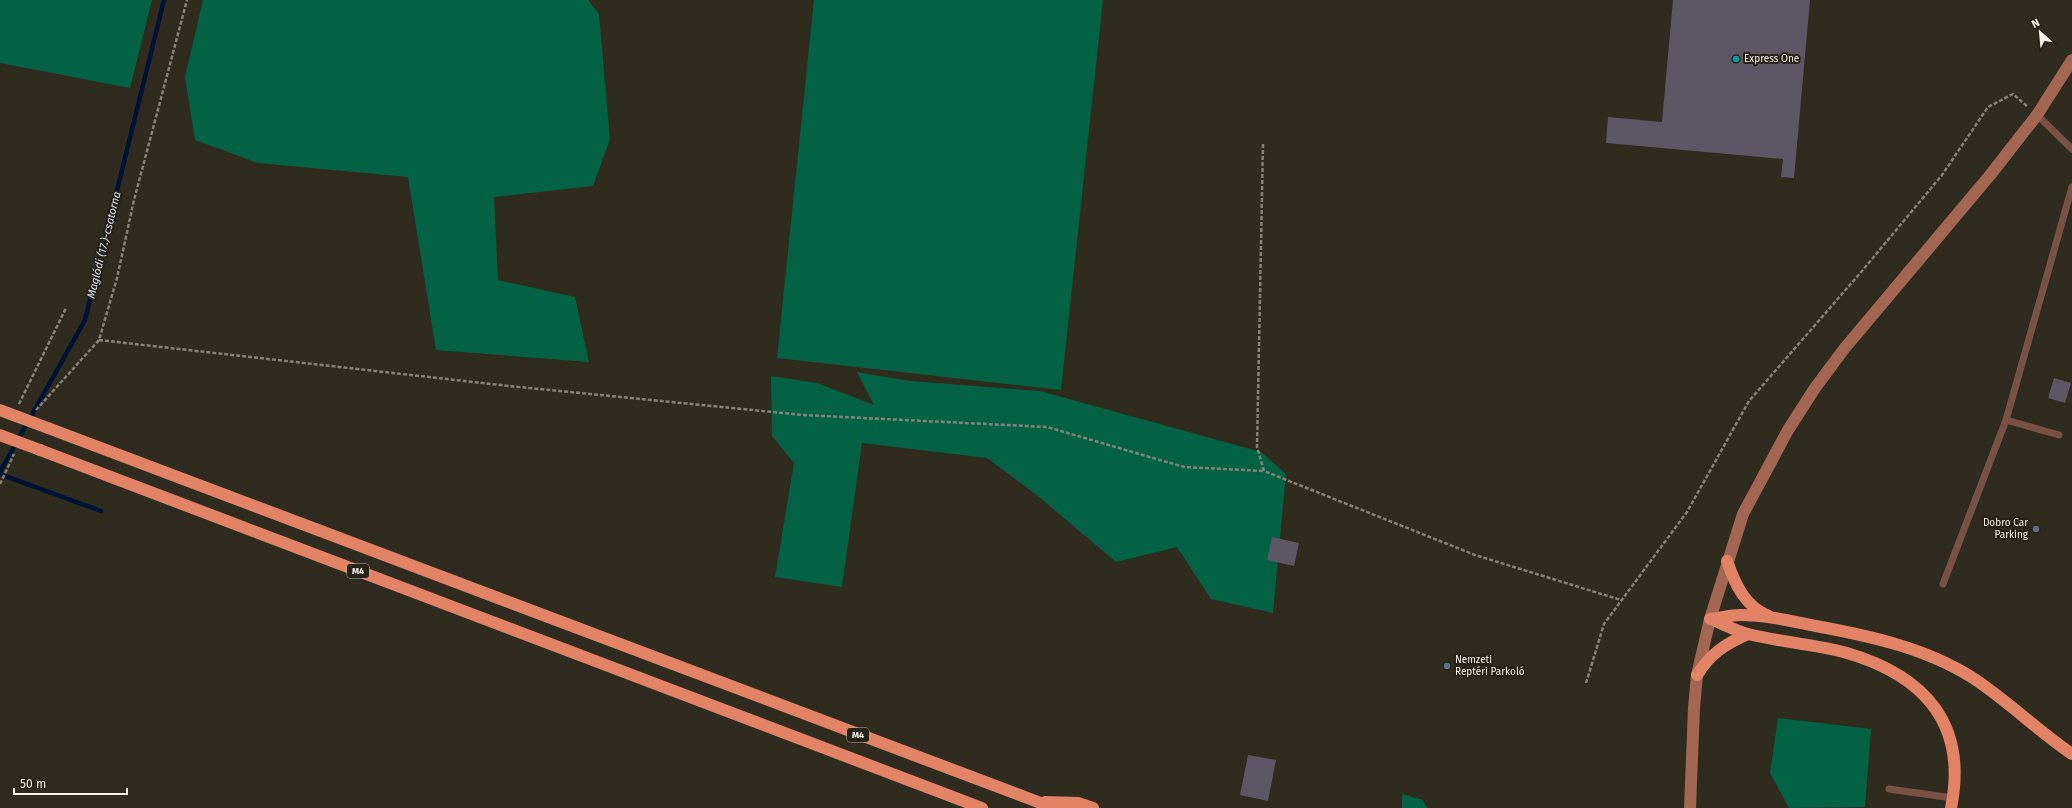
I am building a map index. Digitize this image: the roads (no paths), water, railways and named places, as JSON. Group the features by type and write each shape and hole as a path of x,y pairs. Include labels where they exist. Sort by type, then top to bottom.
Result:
{"highway":[{"name":"M4","path":"0,410 1032,801 1054,808"},
{"name":"M4","path":"0,435 982,808"},
{"path":"1727,562 1735,582 1744,598 1760,612 1772,617"},
{"path":"1710,619 1740,615 1772,617 1872,637 1933,658 1972,678 1996,694 2072,754"},
{"path":"1710,619 1748,634 1846,653 1871,662 1907,680 1935,707 1948,732 1955,758 1952,803"},
{"path":"1697,675 1706,660 1719,650 1748,634"},
{"path":"1032,801 1078,803 1093,808"}],"main road":[{"path":"1690,808 1694,708 1697,675 1710,619 1743,514 1788,430 1815,388 1844,349 1991,174 2037,115 2072,60"}],"lane":[{"path":"2037,115 2072,148"},
{"path":"1943,584 2006,420 2072,187"},
{"path":"2006,420 2059,434"},
{"path":"1889,789 1952,803"}],"waterway":[{"name":"Maglódi (17.)-csatorna","path":"0,472 85,320 164,0"},
{"path":"0,474 101,511"}],"place":[{"name":"Express One","path":"1736,59"},
{"name":"Dobro Car Parking","path":"2036,529"},
{"name":"Nemzeti Reptéri Parkoló","path":"1447,666"}]}
